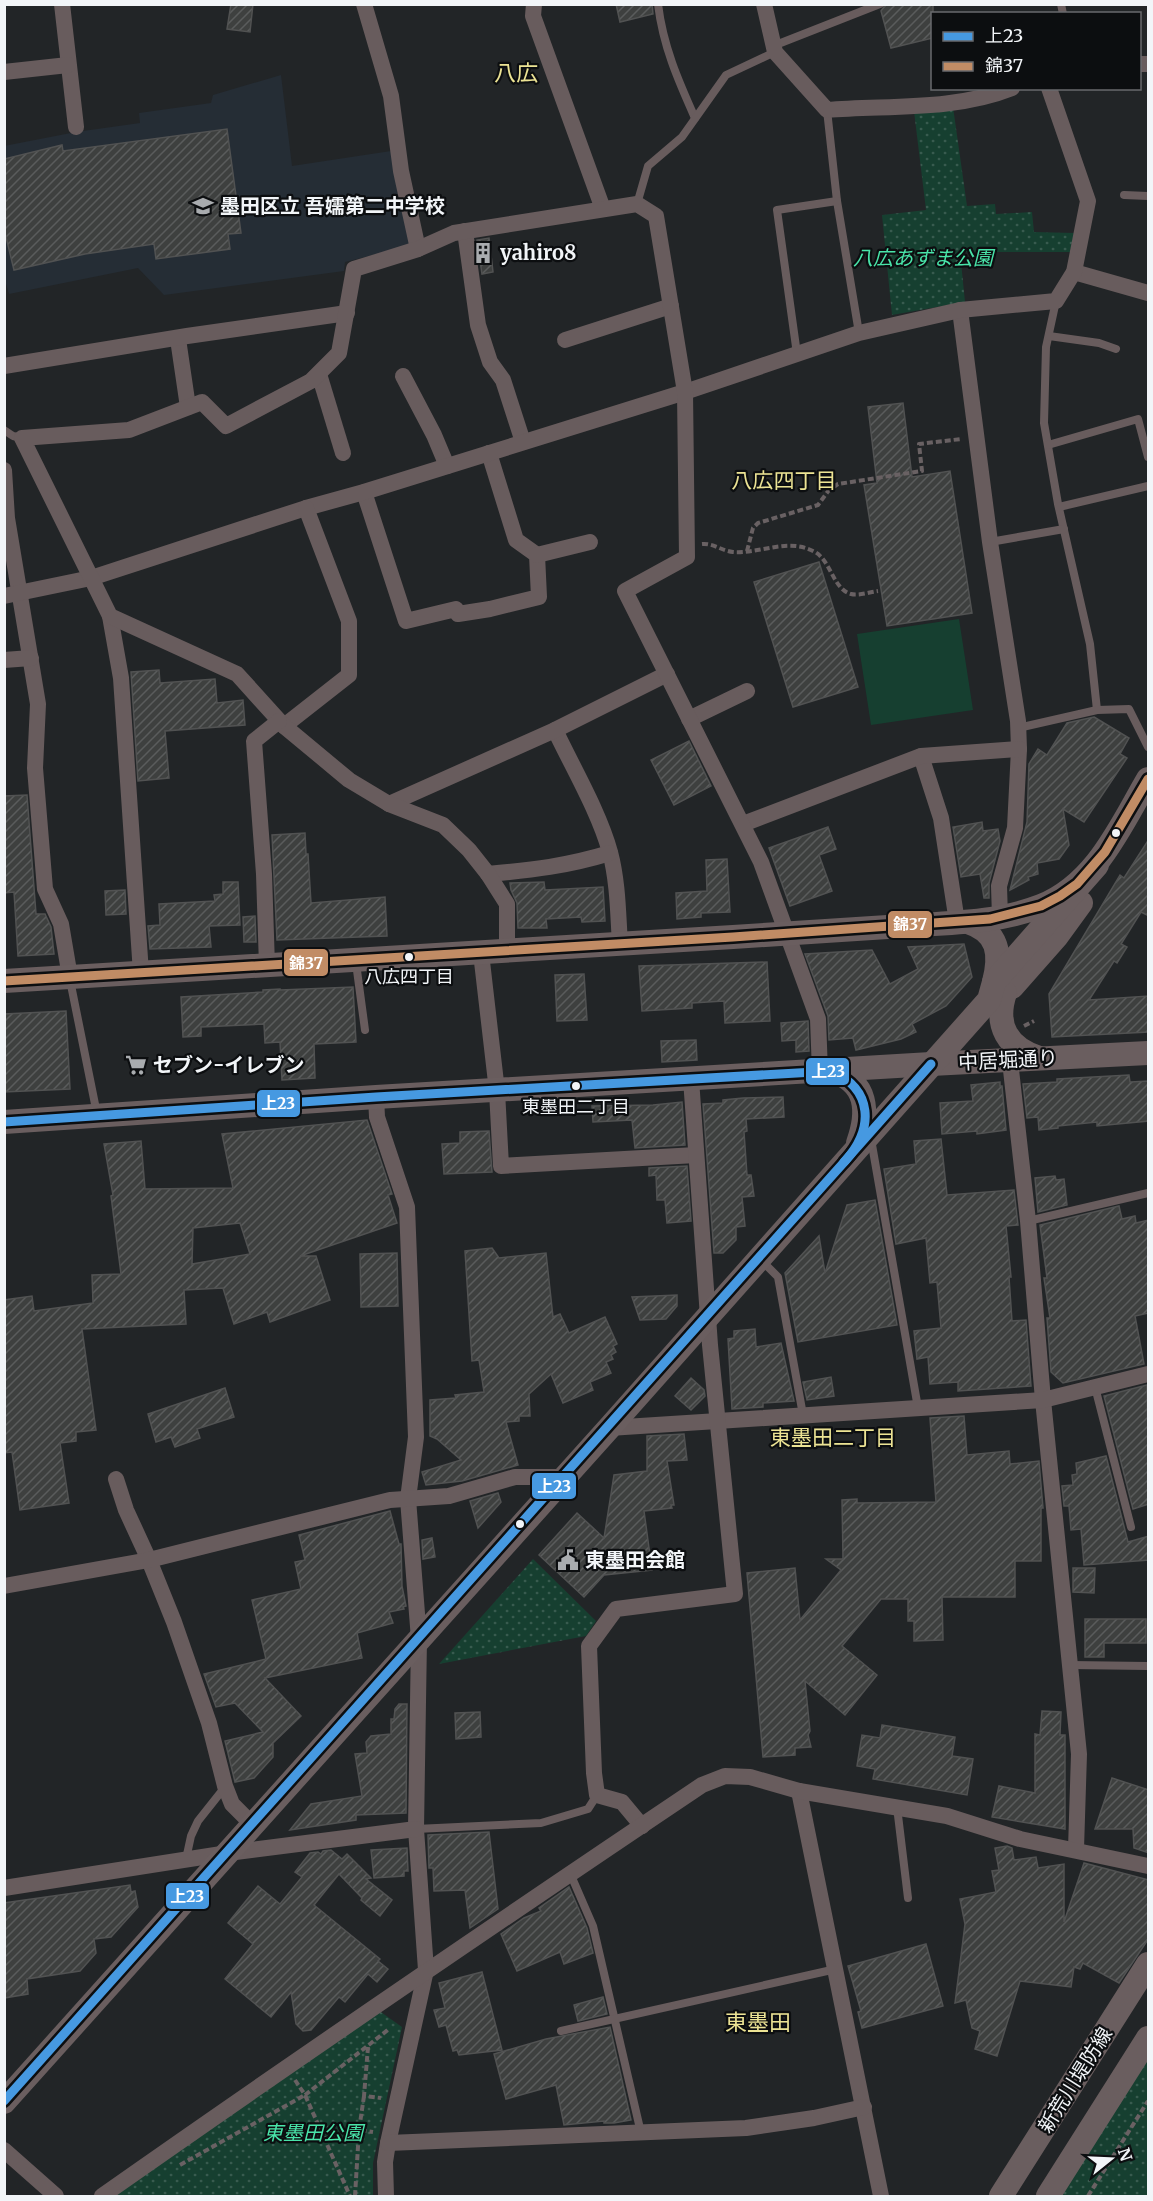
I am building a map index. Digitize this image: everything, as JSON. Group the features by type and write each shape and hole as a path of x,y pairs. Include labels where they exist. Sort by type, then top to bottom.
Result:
{"street":[{"path":"62,4 76,127"},
{"path":"364,4 391,96 401,171 418,249"},
{"path":"534,4 533,16 603,209"},
{"path":"764,4 774,49 827,110 907,107 991,97 1007,90"},
{"path":"4,72 68,65"},
{"path":"12,595 91,578 306,508 685,392 859,333 960,310 1056,301 1074,272 1088,201 1050,90"},
{"path":"141,973 121,678 110,616 22,438 129,430 202,402 226,426 311,381 339,352 354,269 418,249 454,232 636,204 656,216 685,392 687,557 626,591 760,862 818,1019 826,1071 842,1074 853,1082 865,1105 864,1139"},
{"path":"465,231 478,325 490,362 503,380 523,442"},
{"path":"1074,272 1149,293"},
{"path":"565,340 671,306"},
{"path":"960,310 990,542 1018,728 1015,828 999,886 1000,916"},
{"path":"4,366 347,313"},
{"path":"178,339 188,407"},
{"path":"319,374 343,453"},
{"path":"403,376 434,435 447,466"},
{"path":"489,453 516,540 537,555 591,542"},
{"path":"4,470 12,595 31,658 38,704 35,768 45,889 61,924 70,977"},
{"path":"364,492 406,621 456,609 458,614 490,609 539,597 537,555"},
{"path":"267,966 264,874 254,741 282,724 349,675 349,621 306,508"},
{"path":"110,616 237,674 282,724 349,780 389,804 443,825 470,850 507,904 507,951"},
{"path":"4,660 31,658"},
{"path":"389,804 555,730 667,674"},
{"path":"688,719 747,691"},
{"path":"555,730 601,827 610,853 615,880 620,944"},
{"path":"743,824 921,756 1019,749"},
{"path":"921,756 941,818 963,922"},
{"path":"4,2102 609,1428 996,992 1097,865 1149,779"},
{"path":"488,874 543,870 610,853"},
{"path":"4,981 963,922 1000,916 1042,905 1059,897 1097,865"},
{"path":"963,922 984,930 996,946 998,962 996,992 1002,1004 1001,1016 1011,1042 1026,1054 1041,1058"},
{"path":"481,953 497,1091 501,1166 696,1155"},
{"name":"中居堀通り","path":"4,1122 376,1097 1149,1053"},
{"path":"1010,1061 1028,1221 1043,1400 1079,1754 1076,1849"},
{"path":"642,1826 622,1802 597,1795 594,1773 589,1646 616,1609 735,1594 707,1318 691,1079"},
{"path":"376,1097 378,1117 407,1207 416,1437 408,1498 419,1639 416,1829 426,1970 388,2143 385,2162 386,2196"},
{"path":"609,1428 1043,1400 1149,1374"},
{"path":"4,1586 149,1560 390,1500 449,1496 515,1477 564,1477"},
{"path":"116,1479 126,1510 149,1560 209,1723 225,1786 232,1804 253,1825"},
{"path":"102,2196 426,1970 702,1785 725,1776 750,1777 799,1791 947,1816 1020,1839 1149,1866"},
{"path":"799,1791 881,2196"},
{"path":"4,1888 186,1859 416,1829"},
{"name":"新荒川堤防線","path":"1001,2196 1149,1964"},
{"name":"新荒川堤防線","path":"1048,2196 1149,2038"},
{"path":"388,2143 746,2128 814,2118 864,2107"},
{"path":"4,2150 56,2196"}],"lane":[{"path":"658,4 662,33 672,68 695,118"},
{"path":"636,204 648,166 682,137 726,75 774,49 880,4"},
{"path":"827,110 837,201 859,333"},
{"path":"1124,195 1149,196"},
{"path":"797,354 777,210 837,201"},
{"path":"1056,301 1046,347 1044,423 1059,507 1090,644 1097,710"},
{"path":"1049,336 1099,343 1116,349"},
{"path":"1048,445 1138,419 1149,457"},
{"path":"4,430 13,436 22,438"},
{"path":"1059,507 1149,486"},
{"path":"990,542 1064,529"},
{"path":"1018,728 1097,710 1129,709 1149,747"},
{"path":"356,960 366,1030"},
{"path":"70,977 98,1117"},
{"path":"864,1139 918,1408"},
{"path":"1028,1221 1149,1193"},
{"path":"759,1258 778,1277 803,1415"},
{"path":"1095,1387 1131,1527"},
{"path":"1070,1665 1149,1666"},
{"path":"186,1859 191,1836 198,1821 225,1786"},
{"path":"416,1829 541,1823 588,1809 597,1795"},
{"path":"897,1807 909,1898"},
{"path":"570,1873 593,1926 641,2133"},
{"path":"561,2031 836,1969"}],"path":[{"path":"747,551 753,528 758,523 818,505 829,490 838,484 922,471 918,444 976,437"},
{"path":"700,544 729,552 788,545 803,548 815,552 825,560 838,583 846,591 852,594 878,591"},
{"path":"174,2168 305,2094 389,2029"},
{"path":"355,2196 368,2046"},
{"path":"286,2067 305,2094 350,2196"},
{"path":"364,2096 378,2098"},
{"path":"1088,2196 1149,2101"},
{"path":"359,2130 375,2132"}],"shaded area":[{"name":"墨田区立 吾嬬第二中学校","path":"281,75 292,166 391,151 410,246 345,262 344,271 164,295 138,268 9,294 4,277 4,146 140,123 139,113 211,103 213,95"}],"green space":[{"name":"八広あずま公園","path":"953,107 967,206 995,204 996,214 1032,212 1034,232 1074,233 1070,252 960,252 965,302 892,315 882,215 926,210 914,111"},
{"path":"959,619 973,710 871,725 857,634"},
{"path":"533,1559 596,1621 586,1636 439,1664"},
{"name":"東墨田公園","path":"378,2010 402,2027 373,2163 373,2196 113,2196"},
{"path":"1148,2055 1148,2196 1059,2196"}],"building":[{"path":"231,4 253,4 250,32 227,29"},
{"path":"616,4 652,4 653,14 620,22"},
{"path":"886,4 933,4 931,38 891,48 881,11"},
{"path":"227,129 241,233 228,234 230,249 156,259 154,244 85,254 14,270 4,229 4,159 62,145 63,151"},
{"path":"489,238 493,272 482,274 477,240"},
{"path":"903,403 912,477 950,471 972,613 887,626 864,485 877,483 868,407"},
{"path":"819,562 858,687 793,707 754,582"},
{"path":"159,670 160,683 215,679 217,703 243,700 245,725 165,731 169,778 138,781 131,672"},
{"path":"1094,717 1129,738 1120,754 1127,758 1084,822 1063,809 1069,845 1059,859 1037,863 1038,874 1028,877 1029,880 1010,890 1027,822 1029,764 1038,749 1047,755 1067,723"},
{"path":"689,741 711,786 674,805 651,760"},
{"path":"27,795 36,914 45,914 51,927 54,954 18,956 14,892 4,893 4,796"},
{"path":"982,822 983,831 998,829 1000,841 989,883 989,898 984,898 980,874 961,877 953,827"},
{"path":"828,827 836,849 819,855 832,891 790,906 769,848"},
{"path":"305,833 311,903 385,897 387,936 277,940 272,835"},
{"path":"1149,839 1149,916 1141,912 1121,944 1127,947 1117,963 1114,961 1089,1000 1149,996 1149,1032 1052,1037 1049,994 1120,875 1124,878"},
{"path":"727,859 730,912 701,913 701,917 677,919 676,893 707,891 706,860"},
{"path":"223,882 238,882 240,925 209,926 211,947 150,949 148,926 160,925 159,904 215,901 214,895 223,894"},
{"path":"544,882 545,890 603,887 605,921 582,922 581,917 546,919 547,928 518,928 517,903 510,883"},
{"path":"125,890 126,914 106,915 105,891"},
{"path":"255,916 256,942 244,942 243,917"},
{"path":"964,944 972,977 946,1006 912,1024 916,1032 901,1039 856,1050 853,1038 829,1040 828,1016 805,954 872,950 890,984 918,969 908,947"},
{"path":"767,962 770,1021 725,1023 724,1001 692,1003 692,1008 642,1011 639,966"},
{"path":"584,974 587,1020 557,1021 555,975"},
{"path":"353,987 356,1042 314,1044 315,1078 282,1080 280,1042 265,1043 264,1024 201,1027 201,1036 183,1037 181,997 280,989"},
{"path":"66,1011 70,1089 4,1092 4,1014"},
{"path":"808,1021 809,1051 796,1052 796,1040 782,1041 781,1023"},
{"path":"696,1040 697,1060 662,1062 661,1041"},
{"path":"1129,1075 1130,1082 1149,1081 1149,1121 1097,1126 1097,1122 1039,1130 1038,1117 1027,1118 1023,1084 1057,1082 1057,1079"},
{"path":"1000,1082 1006,1130 977,1134 977,1131 942,1134 940,1103 973,1101 971,1085"},
{"path":"783,1097 784,1117 746,1119 747,1131 744,1132 747,1175 751,1175 754,1196 742,1197 745,1226 736,1227 736,1240 723,1253 714,1253 703,1104 723,1103 723,1100 743,1098"},
{"path":"682,1102 685,1145 635,1148 632,1120 593,1122 592,1106"},
{"path":"367,1120 392,1194 388,1195 397,1223 300,1256 316,1256 330,1300 270,1322 267,1312 234,1324 223,1288 184,1290 186,1324 82,1329 96,1430 76,1432 76,1441 60,1443 69,1503 20,1510 12,1452 4,1453 4,1300 32,1296 34,1311 93,1303 92,1275 121,1274 111,1196 113,1195 104,1144 141,1141 145,1189 233,1188 222,1134","holes":["240,1223 250,1254 192,1264 193,1228"]},
{"path":"489,1131 492,1172 444,1174 442,1144 460,1143 460,1132"},
{"path":"941,1139 947,1195 1014,1190 1018,1225 1006,1226 1012,1321 1026,1320 1031,1386 958,1391 958,1382 930,1384 928,1357 917,1359 914,1331 941,1328 937,1282 930,1283 926,1238 896,1244 884,1169 916,1164 914,1141"},
{"path":"687,1166 691,1221 667,1223 665,1200 657,1200 656,1175 649,1176 649,1168"},
{"path":"1055,1176 1056,1180 1064,1179 1067,1205 1038,1212 1035,1178"},
{"path":"875,1200 897,1325 798,1342 785,1273 819,1236 825,1273 847,1205"},
{"path":"1119,1206 1122,1219 1135,1216 1136,1223 1149,1220 1149,1313 1135,1316 1144,1364 1063,1383 1051,1372 1047,1318 1050,1318 1040,1225"},
{"path":"492,1248 499,1258 546,1253 553,1317 560,1314 569,1333 605,1317 617,1344 613,1346 616,1352 611,1355 613,1359 606,1362 611,1373 590,1382 593,1390 563,1403 551,1374 529,1394 530,1416 519,1416 519,1421 506,1422 518,1465 462,1481 426,1485 422,1472 461,1460 437,1439 430,1436 430,1400 456,1398 455,1395 484,1392 479,1360 472,1361 465,1251"},
{"path":"397,1253 398,1306 361,1307 360,1254"},
{"path":"677,1295 677,1306 666,1319 640,1320 632,1297"},
{"path":"755,1329 756,1347 781,1343 794,1401 763,1403 763,1407 732,1409 728,1339 734,1338 734,1331"},
{"path":"831,1377 834,1396 807,1400 803,1382"},
{"path":"691,1378 704,1390 705,1396 691,1410 675,1396"},
{"path":"1147,1385 1149,1504 1133,1509 1104,1396"},
{"path":"225,1388 234,1417 197,1429 200,1438 175,1447 171,1437 156,1442 148,1414"},
{"path":"964,1416 967,1455 1009,1451 1010,1464 1039,1461 1043,1508 1041,1508 1041,1561 1015,1561 1015,1597 942,1597 943,1640 914,1641 914,1621 908,1621 908,1599 881,1599 842,1646 877,1675 845,1715 805,1681 810,1731 808,1735 811,1747 795,1748 795,1755 763,1757 747,1573 795,1568 800,1620 841,1570 826,1559 843,1559 842,1500 857,1499 857,1503 936,1502 930,1418"},
{"path":"684,1434 687,1460 667,1461 674,1505 671,1505 672,1508 644,1511 652,1570 604,1575 584,1597 539,1555 577,1513 604,1538 614,1475 647,1471 647,1436"},
{"path":"1106,1456 1128,1542 1149,1536 1149,1560 1084,1565 1081,1529 1071,1530 1069,1506 1064,1506 1062,1486 1073,1485 1072,1475 1077,1474 1076,1463"},
{"path":"498,1493 501,1502 478,1528 470,1501"},
{"path":"390,1511 399,1544 401,1544 402,1586 406,1606 403,1607 404,1609 389,1612 393,1623 357,1633 362,1658 265,1678 301,1716 273,1743 273,1757 254,1778 235,1782 225,1741 263,1732 235,1703 216,1707 204,1674 266,1659 252,1600 301,1589 295,1562 305,1560 299,1535"},
{"path":"432,1538 435,1557 423,1559 422,1540"},
{"path":"1073,1568 1095,1568 1094,1593 1073,1592"},
{"path":"1085,1619 1146,1619 1146,1643 1104,1643 1104,1657 1085,1657"},
{"path":"399,1704 407,1704 406,1813 356,1815 356,1820 290,1830 311,1804 362,1796 355,1754 367,1753 366,1742 371,1736 391,1734 391,1719 394,1719 395,1709"},
{"path":"1042,1711 1061,1712 1060,1735 1065,1735 1065,1829 992,1817 999,1786 1035,1793 1035,1734 1040,1735"},
{"path":"480,1712 481,1737 456,1739 455,1713"},
{"path":"882,1725 955,1737 952,1756 973,1759 967,1795 873,1779 875,1769 857,1766 862,1735 880,1738"},
{"path":"1112,1778 1149,1790 1149,1853 1134,1848 1133,1829 1095,1829"},
{"path":"489,1832 498,1909 470,1928 465,1890 434,1891 433,1868 429,1868 428,1835"},
{"path":"1007,1846 1012,1848 1014,1860 1036,1857 1038,1868 1064,1864 1064,1922 1084,1863 1149,1880 1149,1938 1119,1983 1083,1963 1080,1969 1074,1967 1071,1987 1020,1981 997,2056 975,2049 980,2031 972,2028 966,2000 955,2003 965,1924 960,1899 996,1892 992,1871 999,1870 995,1848"},
{"path":"407,1848 408,1871 404,1871 404,1876 374,1878 371,1850"},
{"path":"331,1850 342,1859 347,1854 371,1878 366,1879 392,1900 380,1916 361,1900 362,1898 339,1874 314,1905 380,1959 378,1961 388,1969 377,1982 368,1974 345,2002 339,1997 311,2030 303,2031 296,2024 291,1992 271,2017 225,1979 253,1944 228,1923 258,1886 280,1904 302,1877 295,1872 310,1853 321,1854 323,1851"},
{"path":"130,1885 131,1892 135,1891 138,1907 111,1937 94,1939 96,1953 80,1971 27,1979 28,1994 4,1998 4,1903"},
{"path":"569,1887 587,1928 593,1953 564,1964 560,1952 517,1971 501,1934 524,1918 541,1911 539,1908"},
{"path":"926,1944 943,2006 862,2028 858,2012 861,2011 848,1966"},
{"path":"482,1972 502,2050 459,2055 457,2050 453,2051 446,2025 439,2027 434,2010 445,2008 439,1983"},
{"path":"603,1997 607,2014 578,2021 574,2005"},
{"path":"610,2027 631,2120 564,2125 556,2085 506,2099 494,2054 546,2039"}],"transit line":[{"name":"錦37","path":"4,981 733,937 990,919 1041,906 1077,884 1105,852 1148,779"},
{"name":"上23","path":"844,1162 931,1064"},
{"name":"上23","path":"4,1122 376,1097 832,1071 846,1079 855,1088 862,1099 865,1111 865,1123 861,1135 846,1160 4,2101"}],"place":[{"name":"墨田区立 吾嬬第二中学校","path":"203,206"},
{"name":"yahiro8","path":"483,253"},
{"name":"八広四丁目","path":"409,957"},
{"name":"セブン-イレブン","path":"136,1065"},
{"name":"東墨田二丁目","path":"576,1086"},
{"name":"東墨田会館","path":"568,1560"}],"district":[{"name":"八広","path":"516,73"},
{"name":"八広四丁目","path":"784,481"},
{"name":"東墨田二丁目","path":"833,1438"},
{"name":"東墨田","path":"758,2022"}]}
